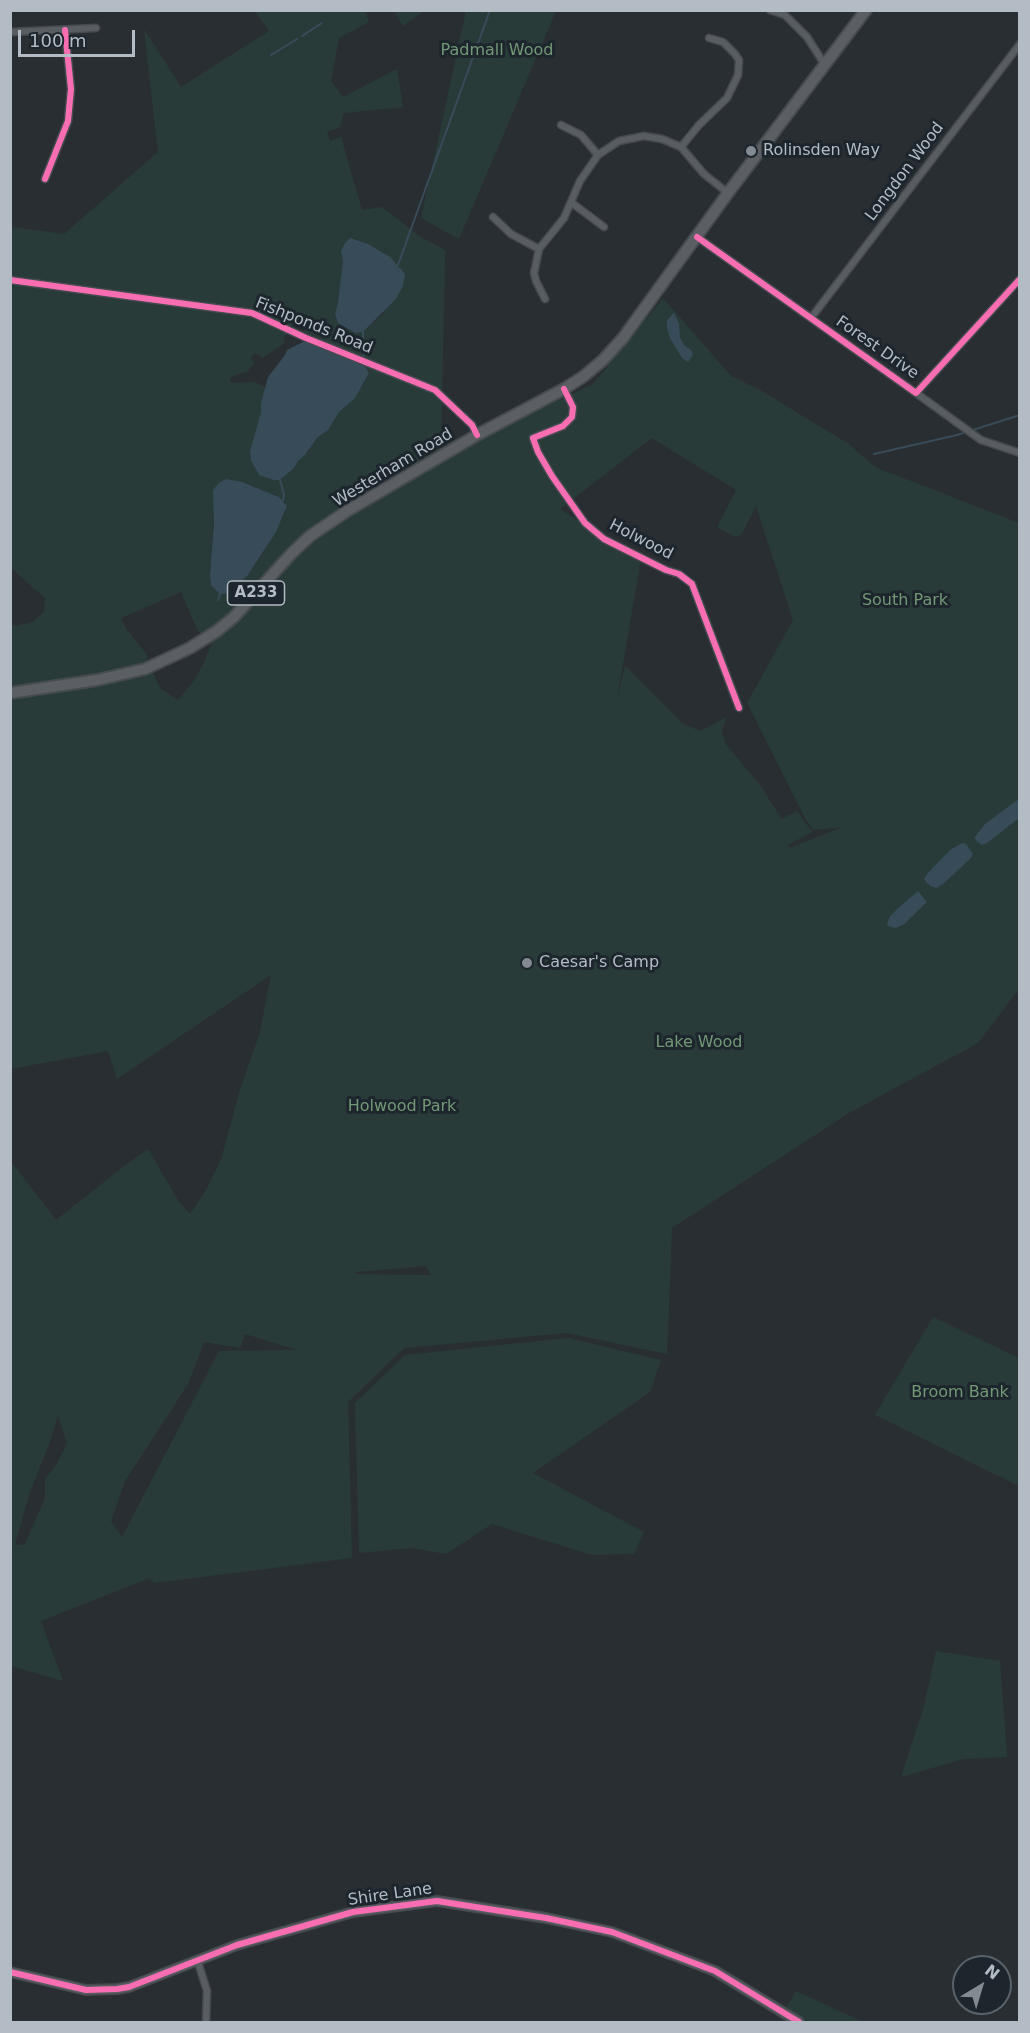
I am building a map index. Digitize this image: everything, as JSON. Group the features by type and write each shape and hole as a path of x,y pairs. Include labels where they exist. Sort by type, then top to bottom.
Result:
{"main road":[{"name":"Westerham Road","path":"10,693 97,680 145,669 190,648 234,617 310,536 347,511 477,435 584,376 623,338 728,193 866,10"}],"street":[{"path":"771,10 785,15 807,37 825,65"},
{"path":"10,32 96,28"},
{"path":"45,179 68,121 71,89 65,30"},
{"path":"681,147 699,125 723,104 738,75 739,60 730,47 723,42 709,38"},
{"name":"Longdon Wood","path":"811,318 1020,44"},
{"path":"561,125 580,135 598,155"},
{"path":"545,299 534,273 539,249 564,218 580,181 598,155 619,141 644,136 662,139 681,147 704,174 728,193"},
{"path":"572,203 604,227"},
{"path":"493,217 511,234 539,249"},
{"name":"Forest Drive","path":"697,237 916,393 1020,279"},
{"name":"Fishponds Road","path":"10,280 252,313 435,390 472,425 477,435"},
{"name":"Holwood","path":"564,389 573,407 572,417 563,426 533,438 538,452 585,523 604,539 666,570 679,574 692,584 739,708"},
{"path":"916,393 981,440 1020,453"},
{"name":"Shire Lane","path":"10,1972 86,1990 117,1989 129,1987 198,1962 237,1945 353,1912 437,1901 546,1918 612,1932 715,1971 774,2009 799,2022"},
{"path":"198,1962 207,1991 206,2022"}],"green space":[{"path":"255,11 365,11 369,22 339,38 331,81 343,97 397,69 403,107 344,113 340,127 327,132 330,141 341,137 362,210 382,207 422,238 445,250 441,455 593,384 663,298 731,376 760,390 849,444 875,467 1019,523 1019,992 1015,994 978,1043 849,1113 672,1228 667,1354 567,1333 404,1348 348,1402 352,1558 154,1583 150,1578 41,1621 63,1681 11,1666 10,1160 56,1220 148,1149 179,1202 190,1214 205,1192 221,1159 240,1090 260,1032 271,975 117,1079 108,1051 11,1069 11,625 33,622 44,612 45,598 11,568 11,227 64,234 158,152 144,29 181,87 269,31","holes":["343,260 384,313 363,332 355,333 338,323 335,314 338,302","270,317 290,327 296,322 305,329 304,332 366,358 364,365 369,373 355,398 339,412 328,430 317,438 294,468 280,480 250,451 261,412 265,387 255,382 232,383 230,378 247,372 254,363 251,358 255,353 263,358 284,343 284,337 288,333 267,322","652,438 736,490 717,527 736,537 741,535 756,506 793,620 747,703 813,830 843,827 789,848 788,845 812,832 797,811 782,819 759,784 725,743 722,730 727,717 700,731 682,723 625,666 617,699 641,559 560,509","242,482 279,497 287,506 283,517 248,575 210,575 214,513","181,592 198,631 212,642 205,661 193,682 178,700 161,689 148,663 146,653 126,629 121,618","426,1266 431,1275 355,1274 356,1272","245,1334 297,1350 219,1351 122,1537 111,1521 125,1481 188,1384 204,1342 240,1348","58,1416 67,1443 56,1465 45,1479 45,1498 25,1544 15,1545 29,1495 49,1444"]},
{"name":"Padmall Wood","path":"394,11 424,11 403,26"},
{"name":"Padmall Wood","path":"466,11 556,11 459,239 421,218"},
{"name":"Broom Bank","path":"933,1317 1019,1358 1019,1486 875,1415"},
{"path":"568,1338 661,1360 650,1392 533,1473 644,1532 634,1554 592,1555 492,1524 446,1554 412,1548 359,1553 355,1403 405,1355"},
{"path":"936,1651 1000,1661 1007,1757 964,1759 901,1777 924,1706"},
{"path":"796,1991 863,2022 809,2022 785,2009"}],"water":[{"path":"350,238 368,244 390,257 405,274 403,286 396,299 363,332 355,333 338,323 335,314 343,260 341,251"},
{"path":"674,313 679,324 680,338 693,355 688,362 682,358 667,328 667,320"},
{"path":"305,341 364,365 369,373 355,398 339,412 328,430 317,438 294,468 280,480 274,480 259,475 251,460 250,451 268,377 287,350"},
{"path":"226,479 242,482 279,497 287,506 276,532 248,575 229,593 220,594 211,585 210,575 214,522 213,490"},
{"path":"1019,799 1019,818 987,843 982,845 974,838 985,824"},
{"path":"962,843 966,844 973,854 970,859 943,884 936,888 930,886 924,879 927,874 950,850"},
{"path":"918,891 927,902 904,924 896,928 887,926 889,918 896,910"}],"waterway":[{"path":"398,265 490,10"},
{"path":"302,36 322,23"},
{"path":"271,55 297,39"},
{"path":"363,332 364,365"},
{"path":"874,454 957,435 1020,415"},
{"path":"280,480 283,500"},
{"path":"218,600 220,594"}],"cycle path":[{"path":"45,179 68,121 71,89 65,30"},
{"path":"697,237 916,393 1020,279"},
{"path":"10,280 252,313 306,338 435,390 472,425 477,435"},
{"path":"564,389 573,407 572,417 563,426 533,438 538,452 585,523 604,539 666,570 679,574 692,584 739,708"},
{"path":"10,1972 86,1990 117,1989 129,1987 237,1945 353,1912 437,1901 546,1918 612,1932 715,1971 799,2022"}],"place":[{"name":"Rolinsden Way","path":"751,151"},
{"name":"Caesar's Camp","path":"527,963"}],"park label":[{"name":"South Park","path":"905,601"},
{"name":"Lake Wood","path":"699,1043"},
{"name":"Holwood Park","path":"402,1107"}]}
